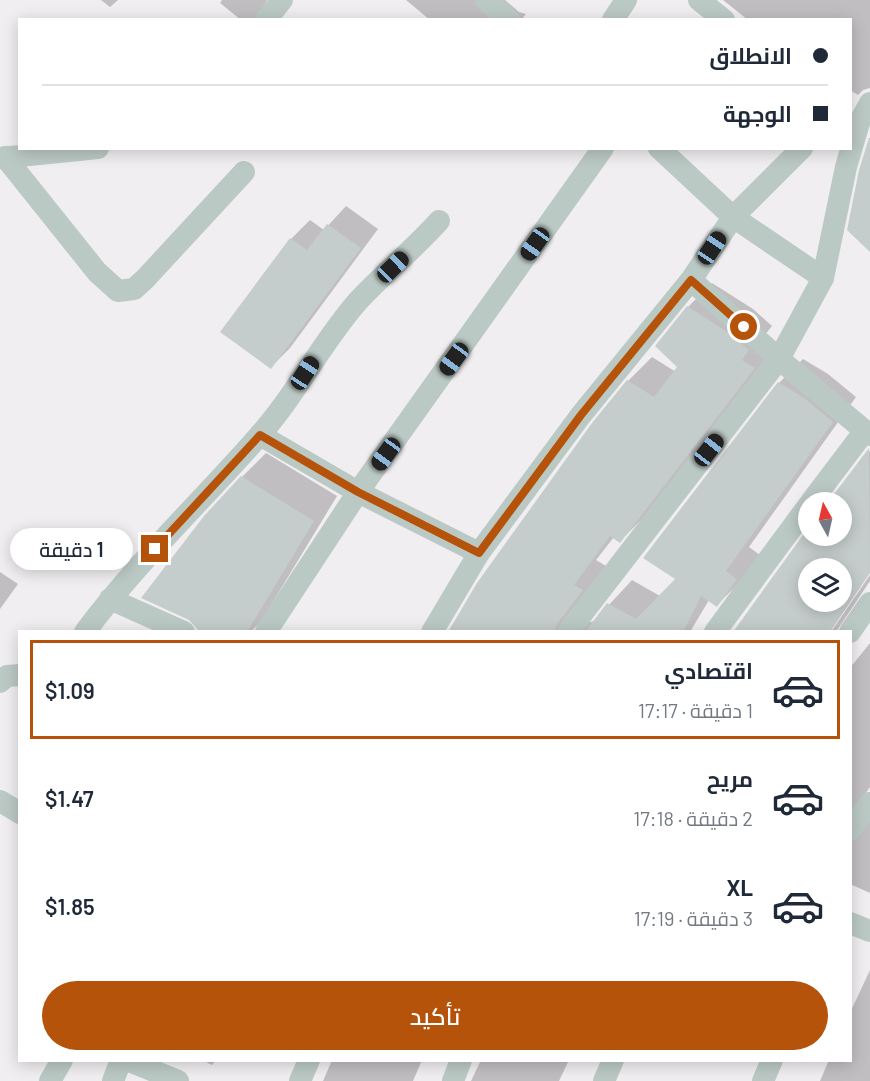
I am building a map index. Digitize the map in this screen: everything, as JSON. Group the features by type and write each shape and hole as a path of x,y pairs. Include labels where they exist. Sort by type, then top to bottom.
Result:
{"street":[{"path":"268,18 282,0"},
{"path":"486,0 507,18"},
{"path":"614,18 626,0"},
{"path":"700,8 720,18"},
{"path":"852,149 870,103"},
{"path":"3,158 79,150"},
{"path":"268,630 358,492 602,150"},
{"path":"661,150 733,217 823,278"},
{"path":"433,630 479,553 581,415 691,280 733,217 800,150"},
{"path":"570,630 779,359 823,278 852,150"},
{"path":"3,158 97,272 118,291 134,289 146,279 244,172"},
{"path":"87,630 110,599 260,435 326,340 359,300 440,220"},
{"path":"691,280 867,434 819,492"},
{"path":"260,435 358,492 479,553"},
{"path":"716,630 798,520"},
{"path":"110,599 180,630"},
{"path":"851,630 870,603"},
{"path":"0,681 7,676 18,675"},
{"path":"0,801 18,812"},
{"path":"852,827 870,803"},
{"path":"852,924 870,931"},
{"path":"50,1081 61,1062"},
{"path":"113,1081 120,1062"},
{"path":"132,1062 178,1081"},
{"path":"300,1081 308,1062"},
{"path":"453,1081 460,1062"},
{"path":"604,1081 612,1062"},
{"path":"763,1081 771,1062"}],"building":[{"path":"869,138 870,252 847,230 859,170"},
{"path":"327,224 361,248 271,369 220,332 290,238 307,250"},
{"path":"687,306 729,333 749,350 742,360 755,368 620,543 610,536 574,585 583,590 557,624 556,630 449,630 477,583 592,423 627,380 654,397 677,367 655,346"},
{"path":"778,382 804,398 833,422 726,571 737,579 717,607 701,596 684,630 587,630 607,603 636,619 675,579 643,558"},
{"path":"869,448 870,573 852,600 852,558 798,558 798,612 844,612 831,630 734,630 798,542 798,546 852,546 852,492 836,492"},
{"path":"241,476 314,521 248,630 199,630 189,620 141,598 204,516"}],"route":[{"path":"155,549 260,435 358,492 479,553 581,415 691,280 744,327"}]}
